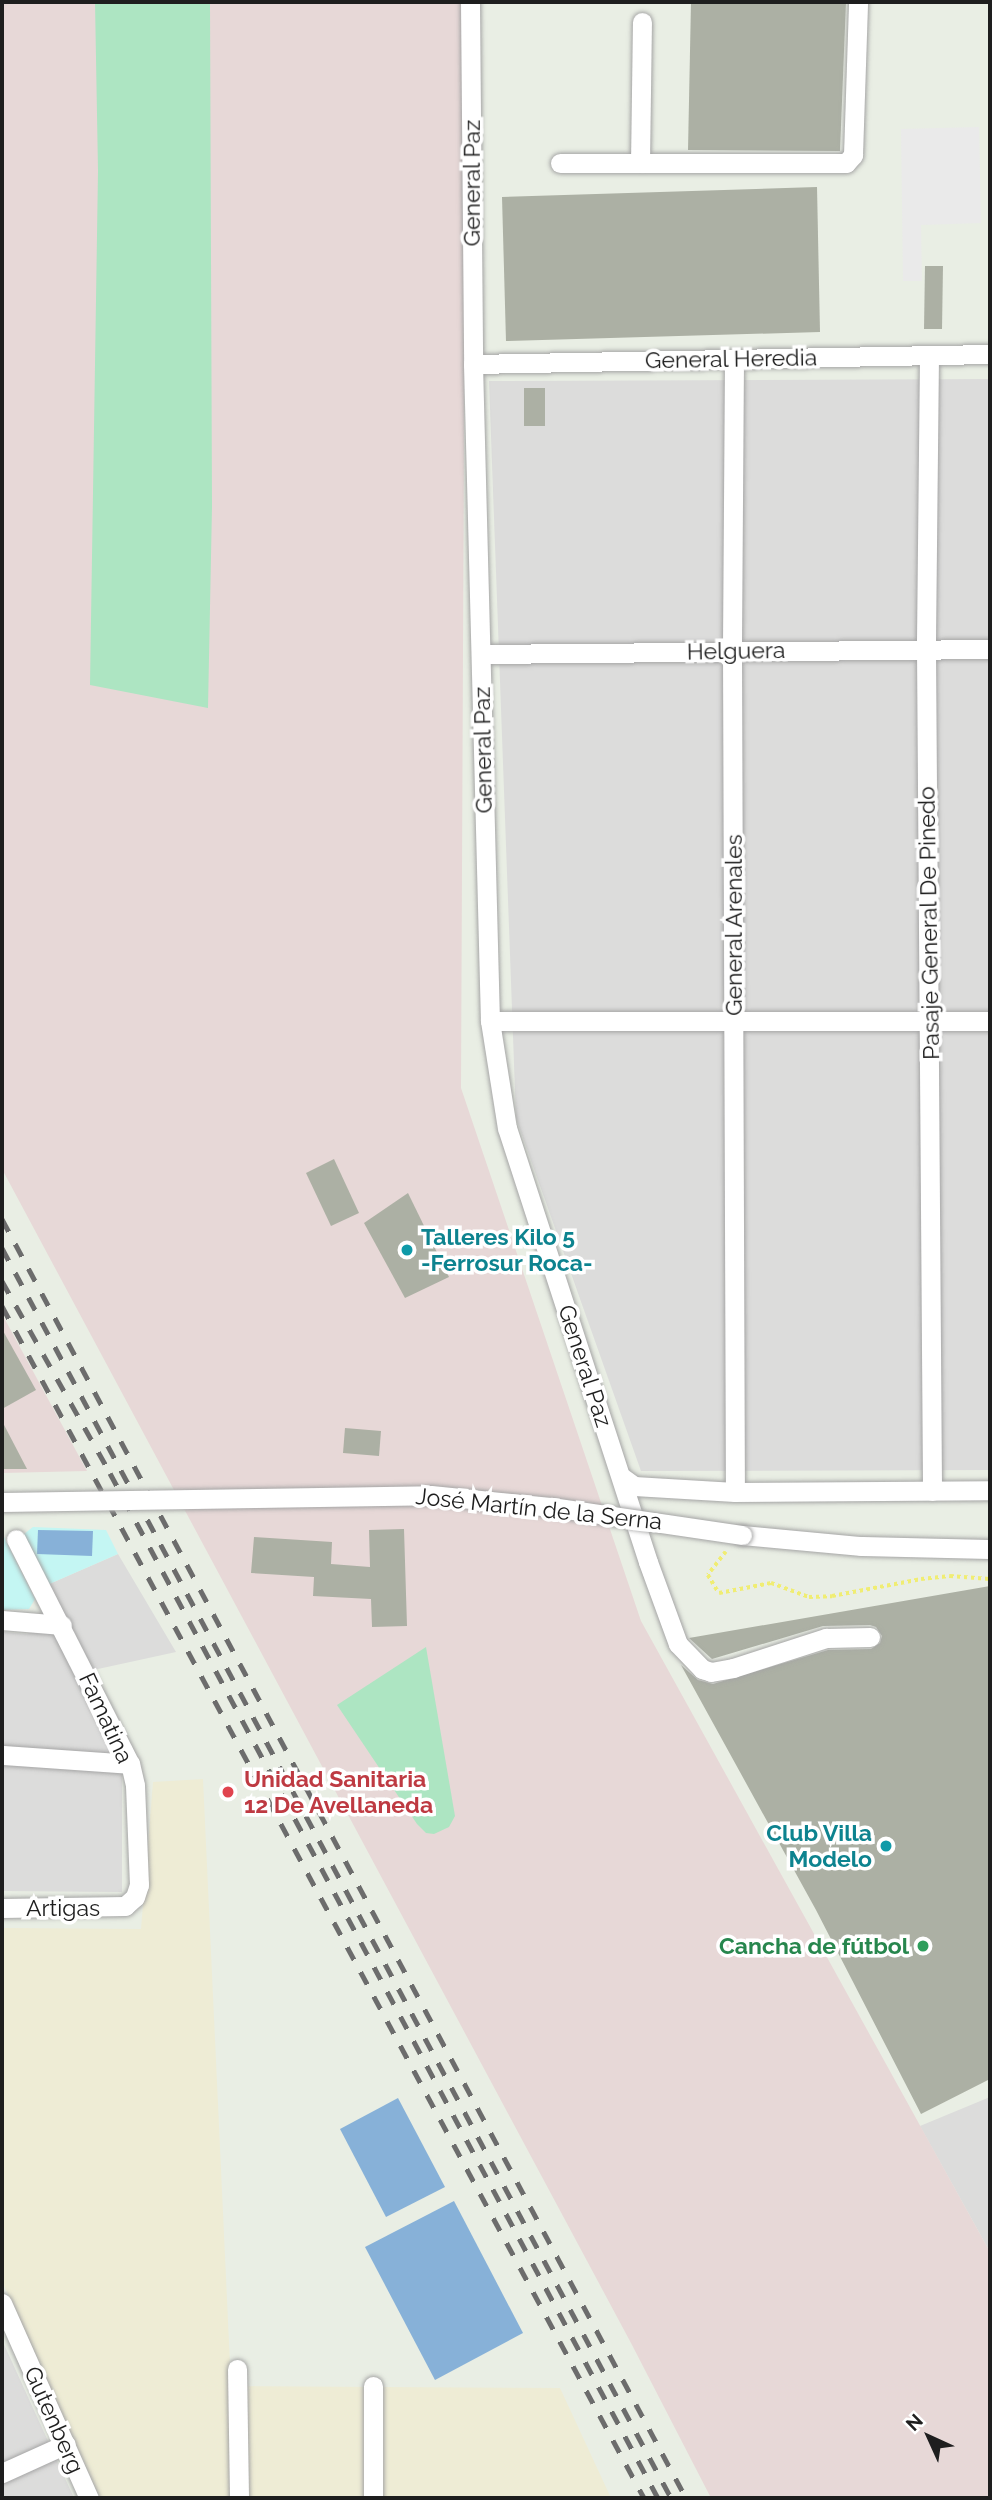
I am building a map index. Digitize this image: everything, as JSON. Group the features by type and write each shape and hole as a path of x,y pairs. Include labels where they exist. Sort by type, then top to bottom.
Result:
{"street":[{"name":"General Paz","path":"470,2 473,364 490,1021 507,1128 623,1478 668,1625 678,1644 702,1669 711,1672 733,1668 826,1638 870,1636"},
{"path":"560,163 845,163 853,155 858,2"},
{"path":"640,163 642,22"},
{"name":"General Heredia","path":"473,364 990,354"},
{"name":"Pasaje General De Pinedo","path":"929,355 926,649 932,1492"},
{"name":"General Arenales","path":"734,359 732,652 735,1492"},
{"name":"Helguera","path":"481,653 990,649"},
{"path":"490,1021 990,1021"},
{"name":"José Martín de la Serna","path":"623,1478 634,1486 735,1492 990,1490"},
{"name":"José Martín de la Serna","path":"2,1503 430,1495 552,1507 742,1535 861,1546 990,1549"},
{"name":"Famatina","path":"16,1539 62,1625 130,1764 135,1786 139,1885 135,1897 125,1906"},
{"path":"2,1620 62,1625"},
{"path":"2,1755 130,1764"},
{"name":"Artigas","path":"2,1908 125,1906"},
{"name":"Gutenberg","path":"2,2303 89,2498"},
{"path":"237,2369 239,2498"},
{"path":"373,2386 373,2498"},
{"path":"2,2473 66,2444"}],"path":[{"path":"708,1575 719,1593 771,1583 809,1597 832,1596 950,1576 990,1579"}],"shaded area":[{"path":"2,2 466,2 461,1088 641,1621 990,2252 990,2498 711,2498 631,2343 2,1169"},
{"path":"979,127 981,223 921,225 922,281 903,281 901,129"},
{"path":"990,379 990,1470 641,1471 516,1118 489,381"},
{"path":"2,1314 87,1471 2,1473"},
{"path":"33,1527 106,1530 118,1554 47,1585 24,1534"},
{"path":"38,1530 93,1531 92,1556 37,1554"},
{"path":"2,1533 35,1599 29,1609 2,1610"},
{"path":"118,1554 176,1652 75,1674 122,1771 122,1892 2,1891 2,1632 27,1634 62,1617 47,1585"},
{"path":"203,1779 231,2386 560,2388 611,2498 100,2498 2,2281 2,1928 141,1929 153,1782"},
{"path":"990,2097 990,2252 920,2126"},
{"path":"398,2098 445,2187 386,2217 340,2129"},
{"path":"454,2201 523,2333 435,2380 365,2247"},
{"path":"2,2340 74,2498 2,2498"}],"green space":[{"path":"95,2 210,2 212,507 208,708 90,685 98,171"},
{"path":"426,1647 455,1816 449,1827 434,1834 426,1833 417,1824 337,1705"}],"building":[{"path":"691,2 846,2 840,151 688,150"},
{"path":"817,187 820,332 506,341 502,197"},
{"path":"925,266 943,266 942,329 924,329"},
{"path":"524,388 545,388 545,426 524,426"},
{"name":"Talleres Kilo 5 -Ferrosur Roca-","path":"334,1159 359,1213 331,1226 306,1173"},
{"name":"Talleres Kilo 5 -Ferrosur Roca-","path":"408,1193 449,1277 405,1298 364,1223"},
{"path":"2,1329 36,1390 2,1409"},
{"path":"2,1421 27,1469 2,1469"},
{"path":"345,1428 381,1431 379,1456 343,1453"},
{"path":"404,1529 407,1626 372,1627 371,1599 313,1596 314,1577 251,1573 254,1537 332,1542 331,1564 370,1567 369,1530"},
{"name":"Club Villa Modelo","path":"990,1586 990,2079 921,2114 816,1910 681,1665 698,1680 713,1684 828,1650 871,1649 880,1643 882,1636 876,1627 870,1625 823,1626 712,1659 689,1638"}],"railway":[{"path":"2,1219 686,2498"},
{"path":"2,1248 671,2498"},
{"path":"2,1281 110,1473 658,2498"},
{"path":"2,1306 644,2498"}],"place":[{"name":"Talleres Kilo 5 -Ferrosur Roca-","path":"407,1250"},
{"name":"Unidad Sanitaria 12 De Avellaneda","path":"228,1792"},
{"name":"Club Villa Modelo","path":"886,1846"},
{"name":"Cancha de fútbol","path":"923,1946"}]}
